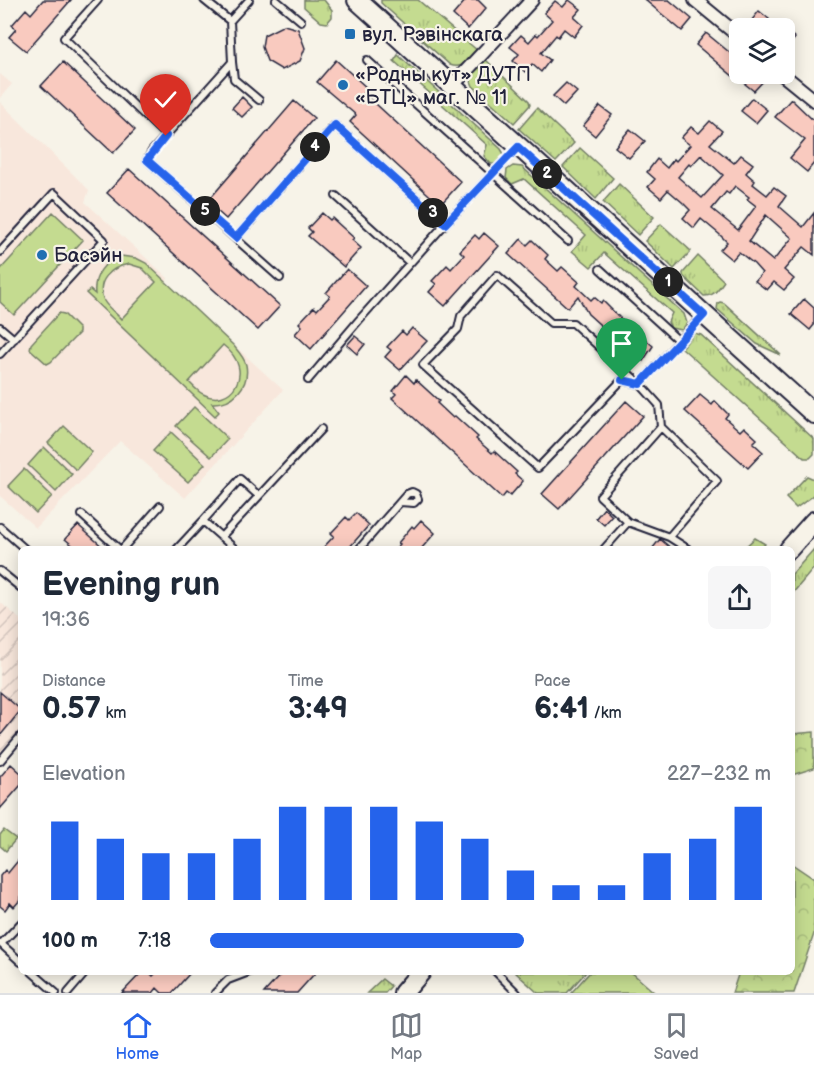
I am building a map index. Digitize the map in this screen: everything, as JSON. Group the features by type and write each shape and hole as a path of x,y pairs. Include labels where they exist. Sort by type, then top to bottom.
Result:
{"main road":[{"path":"357,0 814,414"},
{"path":"792,546 814,522"},
{"path":"403,993 418,975"}],"street":[{"path":"452,86 532,0"},
{"path":"695,0 729,28"},
{"path":"794,84 814,100"}],"lane":[{"path":"98,0 63,39 166,136"},
{"path":"204,0 230,21"},
{"path":"249,0 230,21 232,62 234,79 259,100"},
{"path":"276,0 301,21"},
{"path":"367,60 568,241"},
{"path":"232,62 147,160 280,278"},
{"path":"236,238 335,125 445,224"},
{"path":"308,380 445,224 518,147"},
{"path":"0,252 54,193 104,240 0,354"},
{"path":"336,196 410,263"},
{"path":"600,269 679,341"},
{"path":"640,384 622,380 538,468 423,365 458,328 461,316 497,276 551,323 573,323 640,384 659,405 661,427 717,481 669,537"},
{"path":"640,384 704,315"},
{"path":"0,327 14,339"},
{"path":"661,427 600,496 628,522 669,537 683,546"},
{"path":"221,537 321,429"},
{"path":"180,546 240,479 259,496"},
{"path":"361,546 400,502"},
{"path":"124,546 160,506"},
{"path":"82,516 117,546"},
{"path":"203,521 232,546"},
{"path":"607,546 628,522"},
{"path":"0,527 22,546"},
{"path":"0,571 18,586"},
{"path":"0,760 18,739"},
{"path":"18,925 1,944 18,959"},
{"path":"35,975 56,993"},
{"path":"68,993 83,975"},
{"path":"215,993 228,980 241,975"},
{"path":"499,975 517,993"}],"shaded area":[{"path":"0,74 12,84 0,98"},
{"path":"0,102 89,190 85,202 168,278 166,283 283,390 185,498 120,441 36,528 0,496"},
{"path":"0,602 18,617 18,735 0,756"}],"green space":[{"path":"304,0 324,0 332,10 332,17 327,23 321,22 304,7"},
{"path":"381,0 418,0 478,51 462,65 450,65 381,3"},
{"path":"398,55 501,149 504,154 503,159 498,164 491,164 484,156 487,145 394,61"},
{"path":"485,59 529,101 530,105 514,123 473,86 471,74"},
{"path":"537,108 574,143 556,162 519,129"},
{"path":"580,148 613,178 596,199 563,167"},
{"path":"513,166 522,167 684,314 687,323 682,330 671,328 668,322 672,313 604,253 591,267 572,251 586,235 524,179 512,184 506,178 507,170"},
{"path":"619,184 654,217 638,235 603,202"},
{"name":"Басэйн","path":"53,212 83,240 14,315 0,302 0,270"},
{"path":"661,224 691,251 674,269 645,241"},
{"path":"121,256 136,258 146,263 233,345 242,357 247,373 243,387 233,397 220,403 212,403 219,412 215,416 86,293 90,290 95,294 98,275 105,265","holes":["129,264 142,268 156,282 121,319 104,301 102,287 106,276 116,268","223,345 233,355 239,376 230,392 213,397 201,393 189,382"]},
{"path":"698,256 724,281 711,295 704,296 683,276"},
{"path":"720,302 724,303 781,355 757,344 717,309"},
{"path":"59,313 64,314 79,329 79,333 47,364 30,349 31,344"},
{"path":"694,333 701,335 814,439 814,454 810,458 804,458 682,348"},
{"path":"194,407 228,439 211,457 176,426"},
{"path":"64,426 92,452 76,470 48,443"},
{"path":"171,432 205,464 188,482 153,451"},
{"path":"44,447 72,474 56,492 28,465"},
{"path":"24,469 52,496 36,513 8,486"},
{"path":"807,476 814,479 814,495 796,508 786,498"},
{"path":"755,538 765,544 764,546 746,546"},
{"path":"814,549 814,568 795,590 795,571"},
{"path":"814,732 814,768 795,774 795,734"},
{"path":"4,830 16,839 6,851 0,846 0,835"},
{"path":"795,866 814,879 814,934 794,993 732,993 738,975 795,975"},
{"path":"518,975 583,975 567,993 538,993"},
{"path":"587,975 634,975 655,993 571,993"},
{"path":"382,979 391,986 385,993 367,993"}],"building":[{"path":"43,0 71,0 26,51 9,37 16,29 12,25 26,9 31,14"},
{"path":"466,0 478,0 486,8 468,29 453,15"},
{"path":"569,0 581,9 574,17 583,25 574,37 564,29 558,37 556,35 541,53 550,60 541,72 532,64 525,72 513,61 519,54 510,47 521,35 529,42 536,34 538,36 552,20 544,13 555,1 563,7"},
{"path":"645,0 669,0 692,19 682,31"},
{"path":"759,11 768,18 754,18"},
{"path":"284,25 298,29 305,48 300,61 282,70 267,61 262,47 264,35"},
{"path":"706,33 729,52 729,73 696,45"},
{"path":"336,60 368,89 364,93 461,182 440,205 350,122 356,115 317,82"},
{"path":"63,62 135,130 113,153 41,86"},
{"path":"566,83 577,92 564,106 553,96"},
{"path":"745,84 760,84 754,91"},
{"path":"242,97 252,107 242,117 232,108"},
{"path":"752,98 767,110 756,123 741,111"},
{"path":"791,99 814,121 814,163 807,172 790,158 805,140 775,117"},
{"path":"294,101 314,118 226,219 207,202"},
{"path":"600,106 612,115 595,136 583,126"},
{"path":"710,121 722,131 710,144 734,163 741,155 753,164 746,173 755,181 753,184 767,195 774,187 786,196 779,206 803,227 814,213 814,255 804,247 784,270 794,279 784,290 774,282 767,290 755,281 762,273 754,264 739,252 732,260 720,250 727,242 719,234 701,219 694,228 683,218 690,210 682,202 668,190 661,198 648,187 655,179 647,172 657,159 667,168 690,145 681,138 691,127 699,133","holes":["701,155 723,175 702,198 678,177","735,186 756,206 738,230 712,209 726,192 729,194","766,215 792,238 773,261 749,241"]},
{"path":"630,129 645,141 629,158 615,147"},
{"path":"129,169 280,306 258,330 107,193"},
{"path":"322,213 330,220 332,218 354,238 352,240 361,248 344,267 308,236 312,232 308,228"},
{"path":"484,233 499,246 445,306 429,292 436,284 432,281 447,265 451,269 464,255 460,251 475,235 479,239"},
{"path":"521,239 527,245 532,240 548,255 545,259 558,271 562,267 579,282 576,286 591,300 594,297 601,303 603,301 632,330 633,328 653,346 643,361 640,358 639,360 588,314 578,296 568,308 508,254"},
{"path":"347,269 366,286 311,349 295,334 302,326 299,323 314,307 317,310 330,296 326,293"},
{"path":"804,299 814,308 814,325 810,330 791,314"},
{"path":"412,328 427,341 400,370 385,357 391,350 387,347 402,331 406,335"},
{"path":"355,336 365,344 357,354 347,345"},
{"path":"406,375 414,383 416,380 439,401 437,403 453,418 455,416 478,437 476,439 492,453 494,451 517,472 515,474 523,481 510,496 506,493 502,498 392,398 396,394 393,391"},
{"path":"700,395 712,405 715,401 728,414 725,418 740,431 744,427 757,439 753,443 763,452 748,468 685,411"},
{"path":"626,401 643,416 559,509 542,494"},
{"path":"604,508 612,516 604,525 596,518"},
{"path":"356,513 369,525 351,546 325,546 334,536 331,533 346,517 349,520"},
{"path":"421,520 435,533 424,546 398,546 400,544 398,543 412,526 414,528"},
{"path":"78,525 102,546 73,546 65,539"},
{"path":"660,539 668,546 654,546"},
{"path":"0,692 18,707 18,714 0,736"},
{"path":"11,764 18,770 18,788 0,809 0,777"},
{"path":"18,861 18,902 14,907 10,903 5,910 0,906 0,876 5,870 8,873"},
{"path":"139,975 188,975 172,993 162,993 157,988 153,993 122,993"},
{"path":"280,975 313,975 297,993 264,993"}],"place":[{"name":"вул. Рэвінскага","path":"350,34"},
{"name":"«Родны кут» ДУТП «БТЦ» маг. № 11","path":"343,85"},
{"name":"Басэйн","path":"42,255"}],"route":[{"path":"166,136 147,160 236,238 335,125 445,224 518,147 704,315 640,384 622,380"}]}
